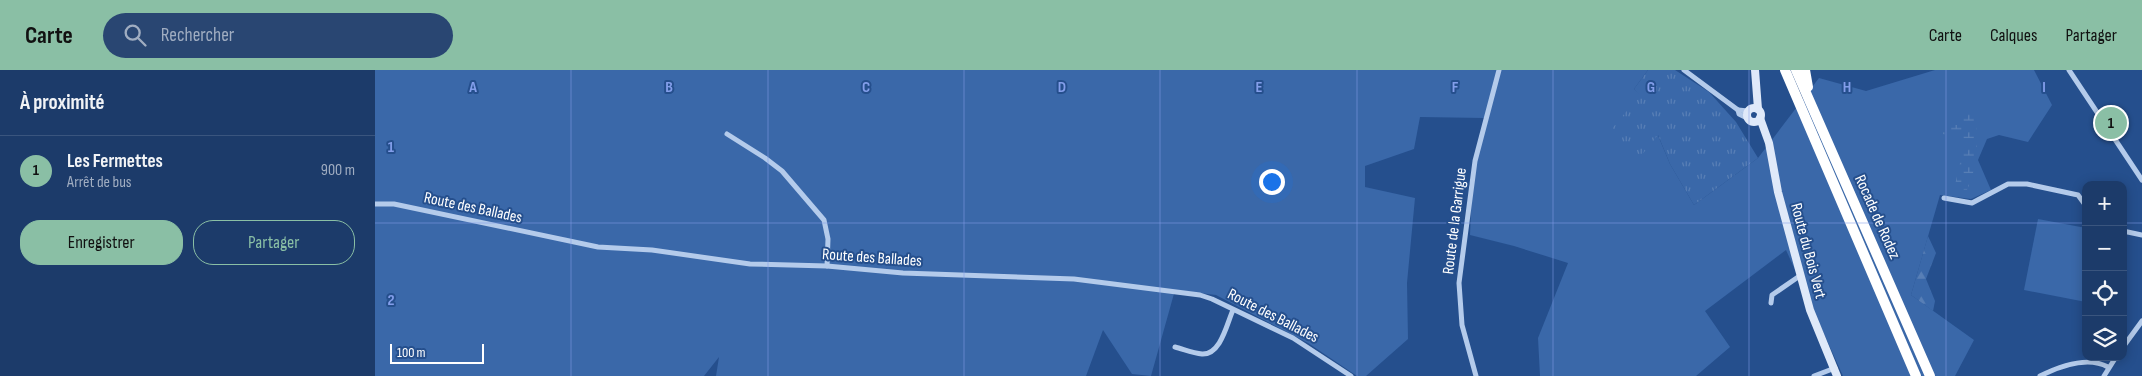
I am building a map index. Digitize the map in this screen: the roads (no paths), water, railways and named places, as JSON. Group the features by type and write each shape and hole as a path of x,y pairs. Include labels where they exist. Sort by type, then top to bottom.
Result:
{"highway":[{"name":"Rocade de Rodez","path":"1785,70 1916,376"},
{"name":"Rocade de Rodez","path":"1796,70 1930,376"},
{"path":"1805,70 1810,94 1835,160"}],"street":[{"name":"Route de la Garrigue","path":"1476,376 1462,325 1459,283 1475,162 1499,70"},
{"path":"1684,70 1738,110 1751,114 1763,130"},
{"path":"1751,114 1758,96 1755,70"},
{"path":"2069,70 2142,180"},
{"name":"Route du Bois Vert","path":"1751,114 1760,118 1769,143 1778,192 1810,310 1836,372"},
{"path":"727,134 765,158 781,171 824,220 828,239 827,266"},
{"path":"1944,198 1972,203 2008,184 2027,184 2078,195 2082,200"},
{"name":"Route des Ballades","path":"375,204 395,204 598,247 652,250 750,264 827,266 903,273 1074,279 1200,295 1212,298 1293,338 1351,376"},
{"path":"2127,232 2142,235"},
{"path":"1771,303 1772,295 1801,275"},
{"path":"1175,347 1204,354 1213,351 1219,344 1233,310"},
{"path":"2127,342 2142,321"},
{"path":"2104,376 2113,361"},
{"path":"2041,376 2068,365 2088,362 2099,362 2108,367"},
{"path":"1814,376 1836,372"}],"place":[{"name":"Les Fermettes","path":"2111,123"}]}
